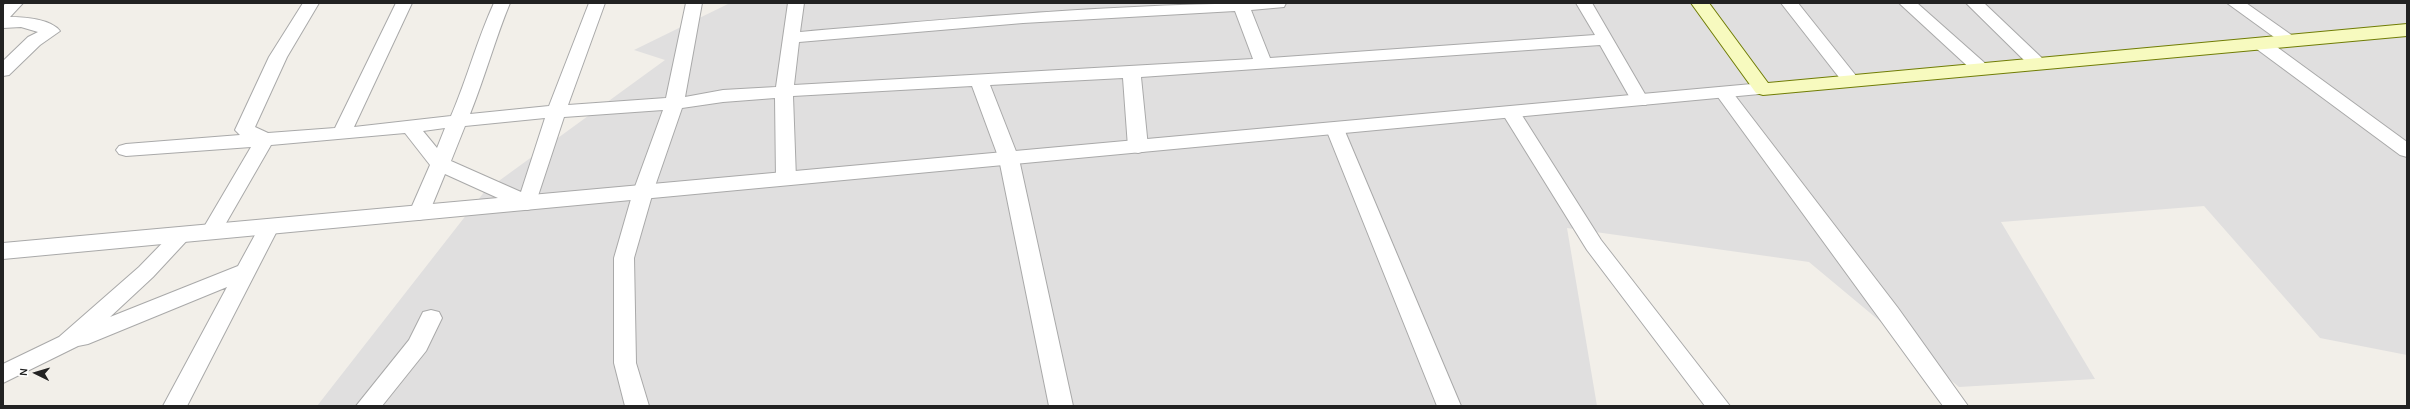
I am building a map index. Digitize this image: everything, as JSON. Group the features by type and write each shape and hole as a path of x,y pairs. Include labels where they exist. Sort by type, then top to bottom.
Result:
{"main road":[{"path":"1700,3 1763,89 2260,42 2407,30"}],"street":[{"path":"3,15 15,3"},
{"path":"266,139 244,130 278,57 311,3"},
{"path":"342,133 404,3"},
{"path":"419,213 474,83 489,33 502,3"},
{"path":"527,203 556,112 596,3"},
{"path":"637,406 625,363 624,258 643,192 674,104 694,3"},
{"path":"786,179 784,92 796,3"},
{"path":"791,38 1023,18 1278,3"},
{"path":"1584,3 1606,39 1640,101"},
{"path":"1789,3 1851,81"},
{"path":"1907,3 1981,69"},
{"path":"1974,3 2038,64"},
{"path":"2235,3 2291,40"},
{"path":"1241,5 1264,64"},
{"path":"3,23 15,21 37,24 51,31 34,41 3,71"},
{"path":"126,150 342,133 459,120 674,104 723,96 1132,73 1606,39"},
{"path":"2260,42 2407,150"},
{"path":"1132,73 1138,147"},
{"path":"979,81 1009,158 1061,406"},
{"path":"3,251 1763,89"},
{"path":"1724,93 1890,314 1956,406"},
{"path":"1511,113 1594,245 1718,406"},
{"path":"410,126 439,164 527,203"},
{"path":"1335,129 1449,406"},
{"path":"2386,134 2407,133"},
{"path":"211,232 266,139"},
{"path":"175,406 269,227"},
{"path":"67,343 146,272 182,235"},
{"path":"3,374 67,343 245,271"},
{"path":"368,406 418,344 430,318"}],"shaded area":[{"path":"730,3 2407,3 2407,355 2320,338 2204,206 2001,222 2095,379 1959,387 1809,262 1567,228 1597,406 317,406 485,191 665,60 634,50"}]}
